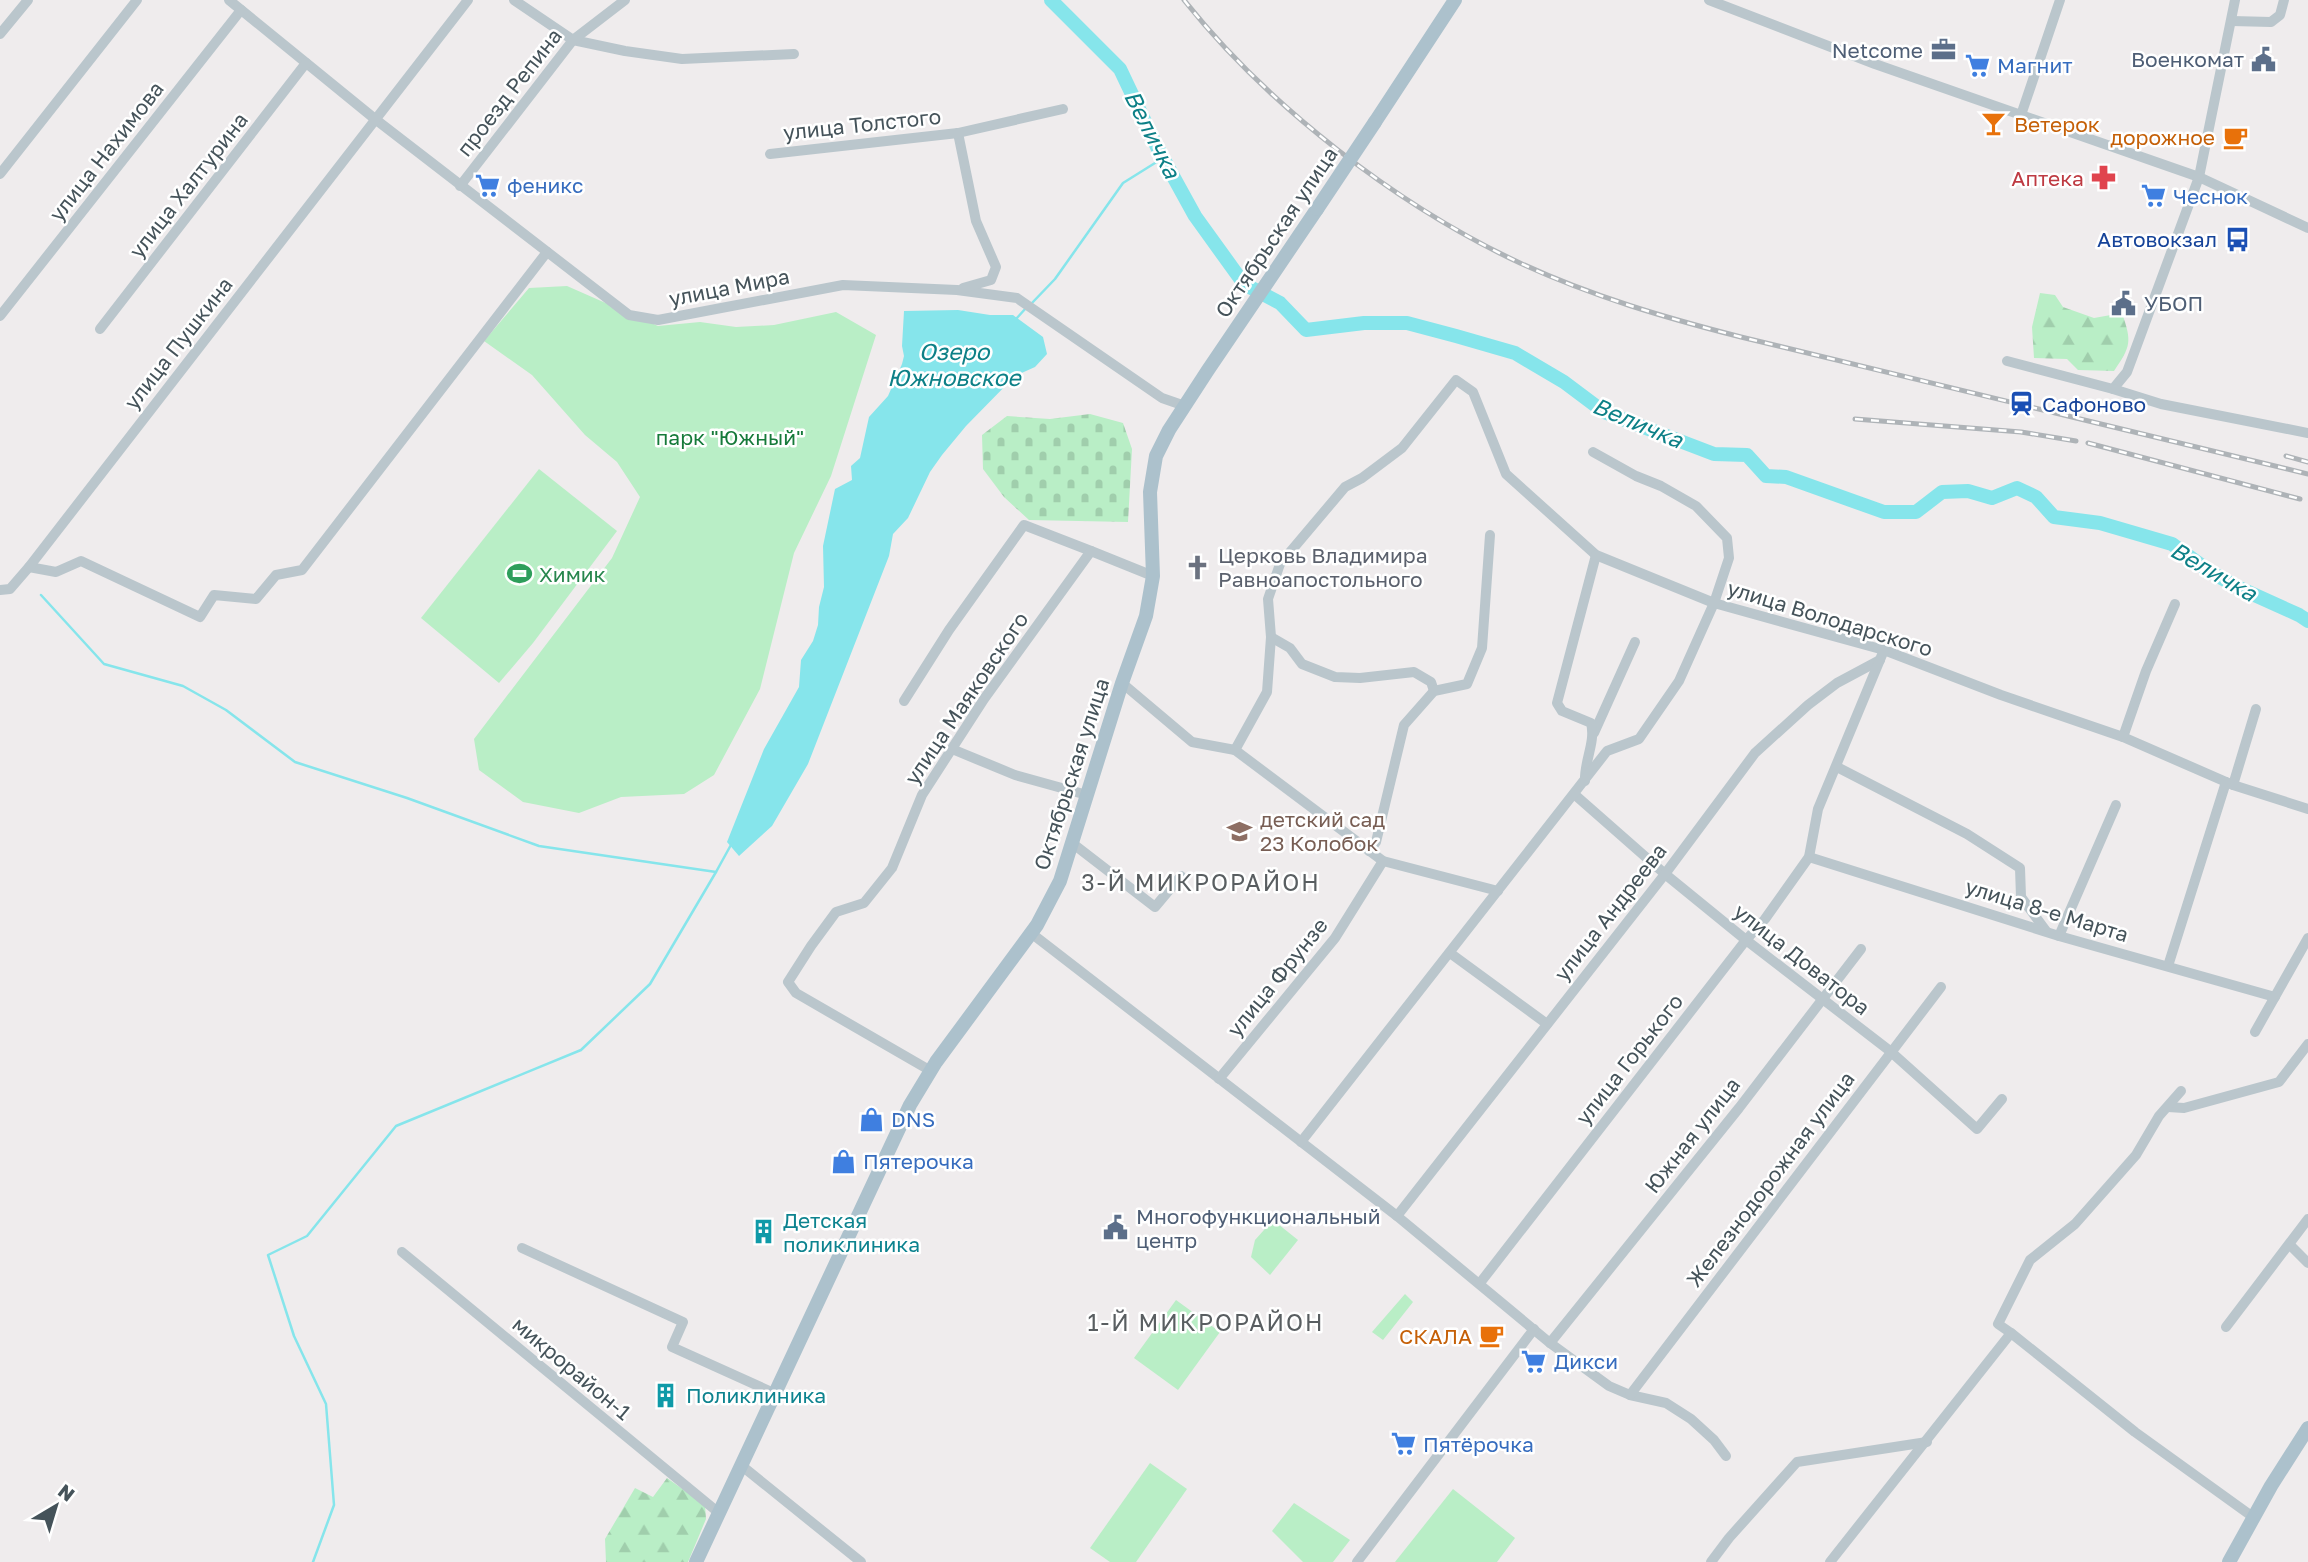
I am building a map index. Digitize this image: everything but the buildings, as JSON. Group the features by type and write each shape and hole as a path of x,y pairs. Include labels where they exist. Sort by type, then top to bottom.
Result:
{"main road":[{"name":"Октябрьская улица","path":"696,1562 905,1115 931,1071 1031,933 1060,881 1122,683 1146,616 1153,576 1150,492 1156,456 1185,406 1455,0"},
{"path":"2229,1562 2271,1486 2308,1428"}],"street":[{"path":"0,34 28,0"},
{"path":"0,174 136,0"},
{"name":"улица Мира","path":"229,0 460,186 629,315 658,320 843,285 957,290 1017,298 1162,398 1185,406"},
{"name":"улица Пушкина","path":"5,590 29,567 468,0"},
{"path":"514,0 573,40 682,59 794,54"},
{"name":"проезд Репина","path":"460,186 573,40 625,0"},
{"path":"1709,0 1875,64 2199,177 2308,228"},
{"path":"2021,115 2060,0"},
{"path":"2113,389 2127,372 2135,354 2199,177 2235,0"},
{"path":"2232,21 2271,22 2280,15 2284,0"},
{"name":"улица Нахимова","path":"0,316 242,10"},
{"name":"улица Халтурина","path":"100,329 306,64"},
{"name":"улица Толстого","path":"770,154 958,133 1063,109"},
{"name":"улица Толстого","path":"957,290 991,280 996,267 976,221 958,133"},
{"path":"29,567 57,572 81,561 200,617 214,596 256,599 276,575 302,570 547,251"},
{"path":"2007,361 2161,404 2308,433"},
{"name":"улица Володарского","path":"1271,637 1268,599 1280,564 1345,487 1362,478 1402,448 1456,380 1473,392 1506,474 1596,555 1714,603 1882,655 2123,737 2229,783 2308,809"},
{"path":"1301,1142 1607,751 1639,739 1679,681 1714,603 1729,558 1727,538 1696,506 1593,452"},
{"path":"904,701 949,630 1024,525 1153,576"},
{"path":"1369,851 1376,842 1404,725 1434,691 1467,684 1482,649 1490,535"},
{"name":"улица Маяковского","path":"931,1071 796,993 788,982 836,912 864,902 892,867 922,795 985,699 1090,551"},
{"path":"1594,733 1591,723 1562,711 1557,703 1596,555"},
{"path":"2123,737 2146,671 2175,604"},
{"path":"1235,750 1267,692 1271,637 1290,648 1302,664 1335,677 1360,678 1414,672 1431,682 1434,691"},
{"path":"1585,780 1584,771 1594,733 1635,642"},
{"path":"1809,858 1818,809 1882,655"},
{"name":"улица Андреева","path":"1396,1216 1665,874 1755,753 1837,683 1882,655"},
{"path":"1122,683 1192,742 1235,750 1383,861 1498,891"},
{"path":"2168,966 2256,709"},
{"path":"952,749 1015,775 1087,795"},
{"path":"1837,766 1967,834 2020,869 2021,897 2046,932"},
{"name":"улица Доватора","path":"1574,794 1665,874 1746,940 1891,1051 1977,1129 2002,1099"},
{"path":"2059,936 2116,804"},
{"path":"1072,843 1154,907 1181,876"},
{"name":"улица 8-е Марта","path":"1809,858 2059,936 2275,997"},
{"name":"улица Горького","path":"1480,1283 1765,919 1809,858"},
{"name":"улица Фрунзе","path":"1219,1079 1335,938 1383,861"},
{"path":"1031,933 1396,1216 1550,1343 1609,1386 1630,1395 1666,1403 1682,1413 1714,1440 1726,1456"},
{"path":"2255,1032 2308,938"},
{"name":"Южная улица","path":"1550,1343 1739,1108 1861,949"},
{"path":"1450,953 1547,1024"},
{"name":"Железнодорожная улица","path":"1630,1395 1941,987"},
{"path":"2168,1107 2184,1108 2279,1082 2308,1044"},
{"path":"2181,1091 2159,1116 2136,1155 2075,1224 2029,1261 1998,1324 2135,1432 2253,1517"},
{"path":"2226,1327 2308,1219"},
{"path":"2290,1245 2308,1263"},
{"path":"522,1248 683,1322 672,1347 776,1394"},
{"name":"микрорайон-1","path":"402,1252 719,1513"},
{"path":"1357,1562 1534,1329"},
{"path":"1830,1562 2011,1333"},
{"path":"1712,1562 1729,1538 1797,1462 1927,1442"},
{"path":"743,1466 861,1562"}],"green space":[{"name":"парк \"Южный\"","path":"567,286 658,326 700,322 736,327 774,325 836,312 876,335 831,476 794,553 760,689 714,775 684,794 621,797 579,813 523,802 479,770 474,739 612,558 640,497 617,462 585,435 532,375 484,341 529,288"},
{"path":"2040,293 2055,295 2063,307 2094,318 2122,313 2128,344 2114,371 2078,370 2067,359 2034,358 2032,327"},
{"path":"1090,414 1123,423 1132,449 1128,522 1029,520 1004,497 983,469 982,435 1007,416 1050,419"},
{"path":"539,469 617,531 533,643 499,683 421,618"},
{"path":"1273,1220 1298,1240 1270,1275 1251,1257 1255,1240"},
{"path":"1405,1294 1413,1302 1383,1340 1372,1332"},
{"path":"1176,1300 1220,1332 1178,1390 1134,1358"},
{"path":"1150,1463 1187,1489 1136,1562 1110,1562 1090,1548"},
{"path":"667,1478 705,1505 706,1519 688,1562 606,1562 605,1539 635,1488 653,1497"},
{"path":"1453,1489 1515,1538 1497,1562 1395,1562"},
{"path":"1294,1503 1350,1540 1333,1562 1303,1562 1272,1531"}],"water":[{"name":"Озеро Южновское","path":"958,310 1013,315 1043,337 1047,354 1035,367 1015,376 966,426 930,472 908,518 893,534 889,556 808,764 772,826 739,856 727,842 764,749 799,687 801,660 813,641 818,625 824,587 823,546 835,489 852,480 851,466 860,458 869,417 888,396 902,364 904,311"}],"waterway":[{"name":"Величка","path":"1051,0 1120,69 1157,147 1195,216 1244,284 1280,303 1306,330 1364,323 1407,323 1515,353 1564,382 1604,412 1714,454 1747,455 1766,476 1786,477 1884,512 1916,512 1942,492 1968,491 1992,498 2017,488 2036,497 2054,517 2100,523 2172,544 2209,571 2237,587 2308,621"},
{"path":"1031,304 1055,279 1123,183 1163,158"},
{"path":"1016,319 1026,308"},
{"path":"41,595 104,664 183,686 226,710 295,762 407,798 539,846 716,872 732,843"},
{"path":"313,1562 334,1505 326,1404 294,1336 268,1255 307,1236 396,1126 581,1050 650,984 716,872"}],"railway":[{"path":"1184,0 1255,78 1338,150 1428,213 1474,240 1547,275 1629,305 1713,330 2308,474"},
{"path":"1855,419 2021,432 2076,441"},
{"path":"2088,443 2300,499"},
{"path":"2286,456 2308,462"}],"place":[{"name":"Netcome","path":"1943,50"},
{"name":"Военкомат","path":"2264,59"},
{"name":"Магнит","path":"1977,65"},
{"name":"Ветерок","path":"1994,124"},
{"name":"дорожное","path":"2235,137"},
{"name":"Аптека","path":"2104,178"},
{"name":"феникс","path":"487,185"},
{"name":"Чеснок","path":"2153,196"},
{"name":"Автовокзал","path":"2237,239"},
{"name":"УБОП","path":"2124,303"},
{"name":"Сафоново","path":"2022,404"},
{"name":"Церковь Владимира Равноапостольного","path":"1198,567"},
{"name":"Химик","path":"519,574"},
{"name":"детский сад 23 Колобок","path":"1240,831"},
{"name":"DNS","path":"871,1119"},
{"name":"Пятерочка","path":"843,1161"},
{"name":"Многофункциональный центр","path":"1116,1228"},
{"name":"Детская поликлиника","path":"763,1232"},
{"name":"СКАЛА","path":"1492,1336"},
{"name":"Дикси","path":"1534,1361"},
{"name":"Поликлиника","path":"666,1395"},
{"name":"Пятёрочка","path":"1403,1444"}],"district":[{"name":"3-Й МИКРОРАЙОН","path":"1201,882"},
{"name":"1-Й МИКРОРАЙОН","path":"1206,1322"}]}
